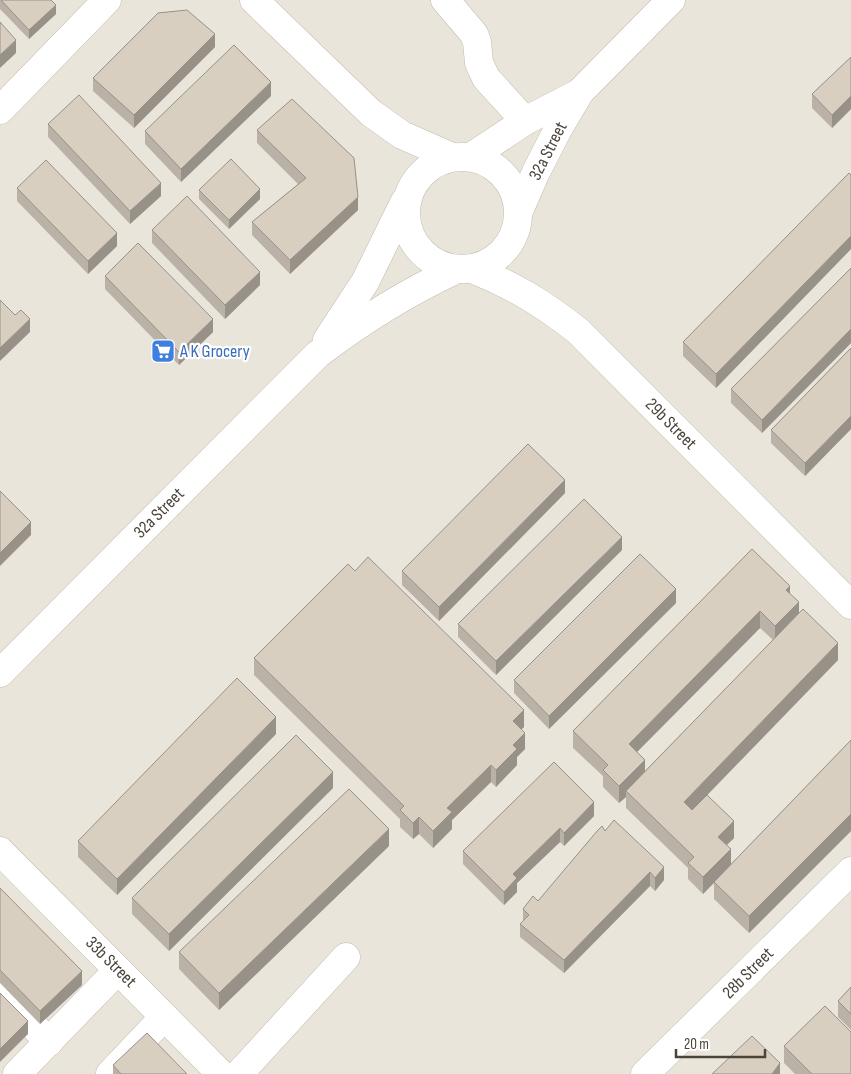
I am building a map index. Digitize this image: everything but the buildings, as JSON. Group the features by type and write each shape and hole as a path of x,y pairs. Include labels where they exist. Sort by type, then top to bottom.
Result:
{"street":[{"path":"0,110 107,0"},
{"path":"254,0 371,113 402,134 461,157 484,161 498,169 508,181 516,195 519,211 517,227 511,242 500,255 487,264 464,269 440,266 426,257 415,245 407,231 405,215 407,199 412,184 423,172 436,162 461,157"},
{"path":"445,0 474,34 479,63 486,78 525,121"},
{"name":"32a Street","path":"519,211 557,131 580,92 671,0"},
{"name":"32a Street","path":"461,157 580,92"},
{"name":"32a Street","path":"318,354 365,282 407,199"},
{"name":"32a Street","path":"0,672 318,354 352,328 387,305 421,286 464,269"},
{"name":"29b Street","path":"464,269 499,280 526,294 553,311 578,331 851,605"},
{"name":"33b Street","path":"0,851 221,1074"},
{"name":"28b Street","path":"645,1074 851,871"},
{"path":"239,1074 346,957"},
{"path":"17,1074 118,970"},
{"path":"0,992 49,1042"},
{"path":"110,1074 164,1017"}],"shaded area":[{"path":"0,0 851,0 851,1074 0,1074"}],"place":[{"name":"A K Grocery","path":"163,351"}]}
